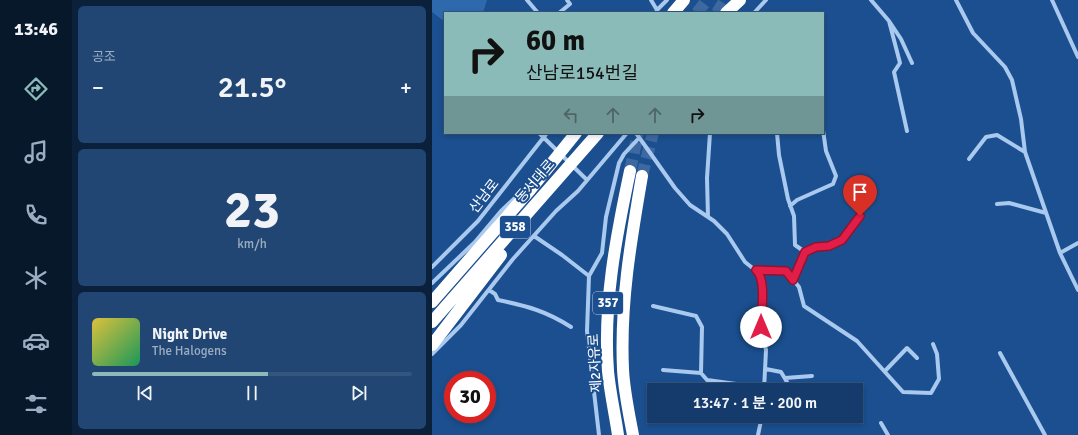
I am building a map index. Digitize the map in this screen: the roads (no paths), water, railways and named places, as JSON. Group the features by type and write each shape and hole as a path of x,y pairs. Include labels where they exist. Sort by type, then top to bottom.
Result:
{"highway":[{"path":"674,12 684,0"},
{"path":"727,12 740,0"},
{"name":"동서대로","path":"432,302 575,134"},
{"name":"동서대로","path":"432,322 597,134"},
{"path":"432,345 486,273 549,197 564,171"},
{"name":"제2자유로","path":"618,435 608,371 608,306 614,247 630,171"},
{"name":"제2자유로","path":"633,435 623,370 623,307 629,249 642,176"}],"street":[{"path":"527,0 537,12"},
{"path":"560,12 570,4 567,0"},
{"path":"651,0 656,11 667,0"},
{"path":"755,12 766,0"},
{"path":"871,0 889,21 901,40 912,63"},
{"path":"956,0 973,33 1005,67 1012,80 1021,119 1025,152 1060,253 1078,290"},
{"path":"1052,0 1078,57"},
{"path":"889,21 900,63 894,72 907,130"},
{"path":"540,134 587,180"},
{"name":"산남로","path":"432,267 478,221 546,134"},
{"path":"432,354 461,325 534,236 556,211 578,191 626,134"},
{"path":"637,134 674,188 690,205 714,221 727,234 745,262 760,274 763,288 761,327 766,350 765,383"},
{"path":"708,217 707,178 710,134"},
{"path":"777,134 779,155 790,206 794,216 795,245 805,252"},
{"path":"790,206 797,200 833,184 836,176 826,151 824,134"},
{"path":"968,159 986,137 997,135 1025,152"},
{"path":"599,435 587,331 589,276 602,253 606,217 619,163 624,154 639,138"},
{"path":"432,283 475,242 502,211 547,168"},
{"path":"793,280 805,252 816,247 829,246 842,240 860,216 853,192"},
{"path":"997,204 1009,203 1046,213"},
{"path":"534,236 589,276"},
{"path":"1060,253 1078,243"},
{"path":"756,270 786,271 799,287 804,306 857,340 903,392 931,393 939,379 936,354 933,344"},
{"path":"489,290 495,294 498,300 534,308 571,327"},
{"path":"653,306 696,316 702,327 701,373 707,380 726,383"},
{"path":"885,371 907,348 917,358"},
{"path":"1000,353 1045,435"},
{"path":"766,369 781,372 787,383"},
{"path":"663,370 701,373"},
{"path":"785,378 812,376"},
{"path":"758,435 761,423"},
{"path":"881,423 888,435"}],"tunnel":[{"path":"698,12 707,0"},
{"path":"718,12 725,0"},
{"path":"630,171 638,134"},
{"path":"642,176 653,134"}]}
